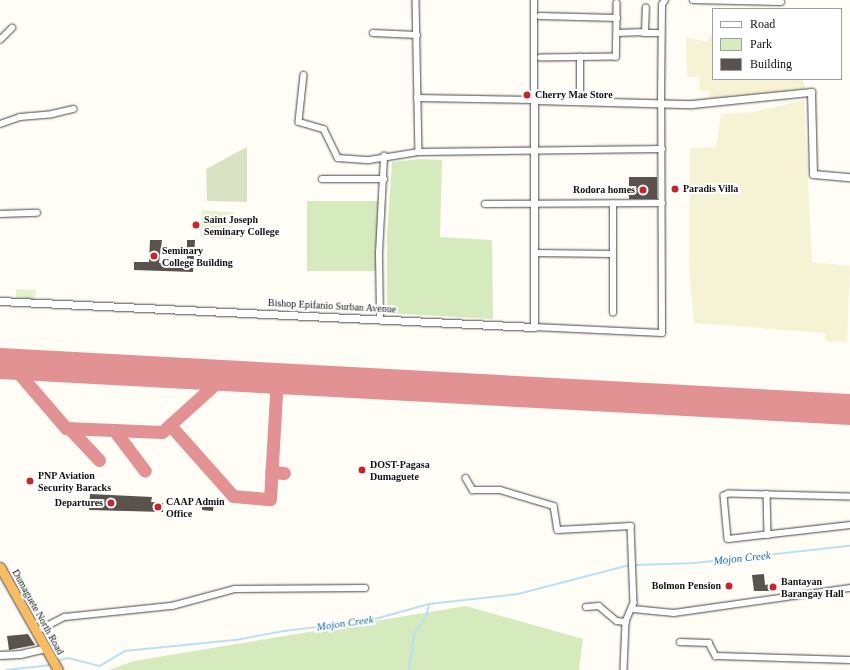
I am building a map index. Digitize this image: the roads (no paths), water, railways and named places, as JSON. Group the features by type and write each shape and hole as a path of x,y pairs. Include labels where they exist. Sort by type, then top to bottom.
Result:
{"highway":[{"name":"Dumaguete North Road","path":"0,567 57,668"}],"street":[{"path":"416,0 418,152"},
{"path":"534,0 534,327"},
{"path":"485,204 534,205 662,203 662,5 665,0"},
{"path":"693,0 781,2"},
{"path":"541,58 616,57 617,3"},
{"path":"642,33 646,30 646,8"},
{"path":"540,16 617,18"},
{"path":"0,40 12,28"},
{"path":"372,33 417,35"},
{"path":"617,33 657,33"},
{"path":"580,57 580,100"},
{"path":"304,75 299,122 324,129 338,158 369,160 384,156 418,152 662,149"},
{"path":"417,98 580,100 692,104 811,92 813,174 850,177"},
{"path":"0,124 20,117 52,114 73,109"},
{"path":"380,319 379,253 384,156"},
{"path":"322,179 384,179"},
{"name":"Bishop Epifanio Surban Avenue","path":"0,301 662,333 662,203"},
{"path":"613,204 613,313"},
{"path":"0,214 37,213"},
{"path":"534,253 612,254"},
{"path":"466,478 473,490 500,490 554,506 558,530 631,526 633,609 626,622 624,670"},
{"path":"850,497 767,494 729,494 724,496 728,539 850,525"},
{"path":"767,494 768,535"},
{"path":"37,631 65,617 172,606 235,589 364,588"},
{"path":"633,609 674,613 850,588"},
{"path":"586,607 598,606 617,621 626,622"},
{"path":"680,642 709,643 716,656 850,660"},
{"path":"0,655 20,654 46,648"}],"waterway":[{"name":"Mojon Creek","path":"635,565 695,563 850,546"},
{"name":"Mojon Creek","path":"61,660 68,658 100,666 125,651 236,640 284,631 368,621 429,604 518,594 630,565"},
{"path":"409,670 414,634 426,617 429,605"},
{"name":"Mojon Creek","path":"6,670 51,665"}],"place":[{"name":"Cherry Mae Store","path":"527,95"},
{"name":"Paradis Villa","path":"675,189"},
{"name":"Rodora homes","path":"643,190"},
{"name":"Saint Joseph Seminary College","path":"196,225"},
{"name":"Seminary College Building","path":"154,256"},
{"name":"DOST-Pagasa Dumaguete","path":"362,470"},
{"name":"PNP Aviation Security Baracks","path":"30,481"},
{"name":"Departures","path":"111,503"},
{"name":"CAAP Admin Office","path":"158,507"},
{"name":"Bolmon Pension","path":"729,586"},
{"name":"Bantayan Barangay Hall","path":"773,587"}]}
